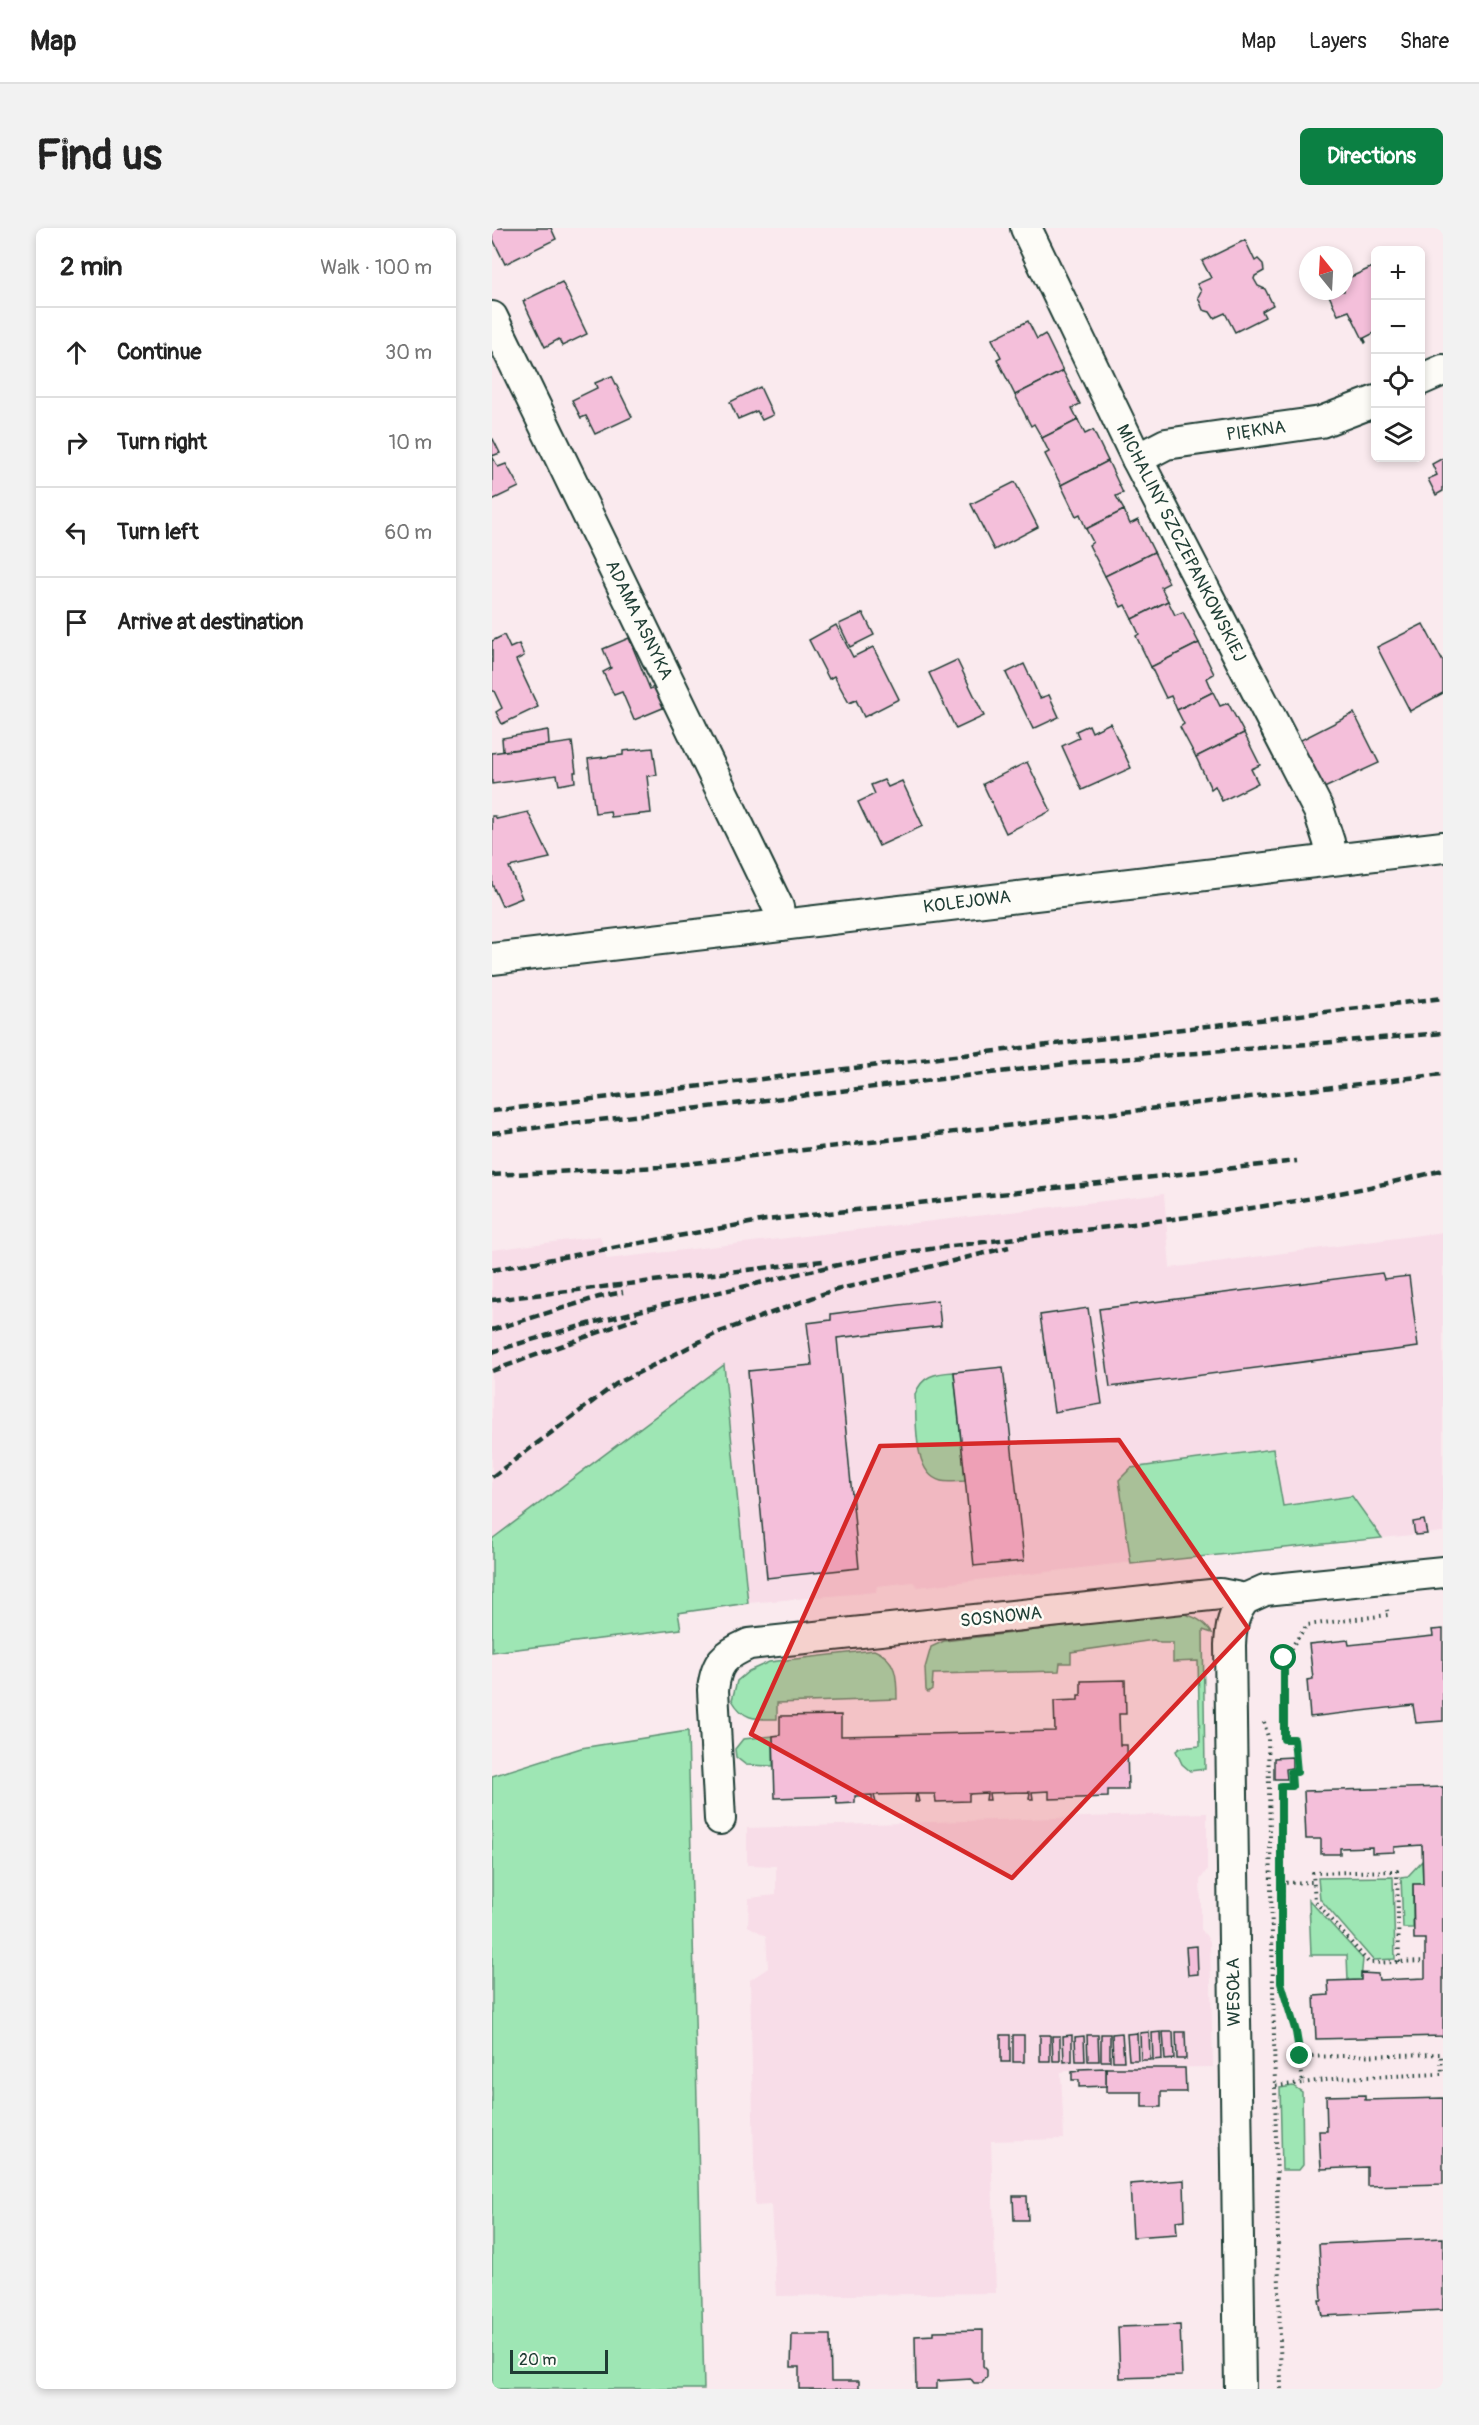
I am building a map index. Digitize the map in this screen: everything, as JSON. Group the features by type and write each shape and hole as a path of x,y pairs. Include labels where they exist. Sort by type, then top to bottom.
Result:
{"street":[{"name":"MICHALINY SZCZEPANKOWSKIEJ","path":"1026,228 1137,459 1319,812 1329,842 1331,859"},
{"name":"ADAMA ASNYKA","path":"492,317 778,908 781,925"},
{"path":"1425,378 1443,370"},
{"name":"PIĘKNA","path":"1137,459 1166,444 1321,422 1371,402"},
{"name":"KOLEJOWA","path":"492,959 1331,859 1443,848"},
{"name":"SOSNOWA","path":"720,1819 714,1675 720,1662 732,1651 749,1644 1220,1594 1245,1599 1265,1590 1443,1572"},
{"name":"WESOŁA","path":"1240,2389 1230,1629 1235,1611 1245,1599"}],"path":[{"path":"1303,2083 1296,2032 1281,1983 1281,1786 1292,1786 1291,1772 1297,1772 1294,1739 1284,1739 1284,1658 1307,1625 1388,1615 1386,1600"},
{"path":"1264,1718 1268,1737 1281,2389"},
{"path":"1399,1962 1397,1871 1313,1873 1314,1901 1369,1963 1399,1962 1425,1961"},
{"path":"1282,1882 1314,1882"},
{"path":"1276,2086 1340,2078 1442,2074 1441,2054 1300,2056"}],"highlighted area":[{"path":"1119,1440 1248,1628 1012,1878 751,1734 880,1446"}],"shaded area":[{"path":"1164,1194 1170,1268 1443,1232 1443,1532 1115,1564 918,1587 913,1582 877,1586 876,1592 748,1603 724,1365 492,1539 492,1250 600,1236 607,1259"},
{"path":"1207,1813 1207,1870 1200,1880 1201,1929 1210,1941 1213,2067 1079,2069 1061,2072 1064,2139 991,2141 996,2293 776,2296 771,2205 755,2206 750,1980 768,1968 766,1936 748,1926 749,1898 776,1895 776,1866 747,1865 747,1828"}],"green space":[{"path":"724,1365 748,1603 678,1613 681,1629 492,1652 492,1539"},
{"path":"954,1372 965,1481 947,1482 932,1476 925,1468 916,1431 915,1395 921,1384 930,1377"},
{"path":"1273,1449 1283,1506 1352,1496 1382,1538 1131,1564 1119,1480 1131,1468"},
{"path":"1180,1613 1206,1625 1212,1633 1203,1630 1205,1769 1190,1771 1182,1764 1176,1751 1180,1748 1200,1746 1198,1661 1173,1662 1173,1643 1160,1643 1154,1640 1071,1652 1071,1663 1060,1663 1059,1671 933,1674 932,1689 928,1692 926,1690 925,1668 931,1647 944,1641"},
{"path":"874,1650 887,1658 894,1670 897,1699 777,1703 777,1719 757,1719 746,1715 732,1700 737,1681 749,1671 769,1662"},
{"path":"688,1731 704,2389 492,2389 492,1776 581,1748"},
{"path":"773,1736 773,1766 746,1765 736,1757 735,1749 743,1739"},
{"path":"1422,1861 1423,1884 1413,1885 1413,1928 1403,1928 1401,1877 1408,1876"},
{"path":"1393,1877 1395,1959 1373,1960 1320,1899 1318,1878"},
{"path":"1309,1900 1363,1959 1361,1980 1348,1981 1347,1955 1311,1955"},
{"path":"1293,2086 1302,2092 1303,2165 1299,2170 1282,2170 1280,2088"}],"building":[{"path":"492,228 551,228 556,239 505,264 492,237"},
{"path":"1245,240 1255,261 1258,259 1263,264 1264,271 1254,279 1258,286 1265,289 1273,305 1262,311 1265,317 1235,332 1225,313 1214,318 1210,312 1203,310 1198,297 1201,291 1197,284 1211,278 1202,261"},
{"path":"1371,268 1371,334 1364,338 1365,343 1349,311 1338,315 1331,300 1353,300 1353,276"},
{"path":"562,282 587,334 562,346 559,339 545,347 523,301"},
{"path":"1028,321 1037,339 1045,334 1063,371 1015,395 997,359 1001,357 992,339"},
{"path":"1063,371 1080,404 1072,408 1078,420 1042,438 1034,424 1031,426 1015,395"},
{"path":"612,376 632,417 595,434 586,416 581,418 572,400 597,388 595,383"},
{"path":"760,387 773,415 762,420 757,411 738,419 730,402"},
{"path":"1078,420 1085,434 1093,430 1108,461 1061,485 1045,454 1049,452 1042,438"},
{"path":"493,439 500,453 492,456 492,440"},
{"path":"492,456 498,467 506,464 519,487 492,500"},
{"path":"1443,458 1443,491 1436,495 1428,479 1437,475 1432,464"},
{"path":"1108,461 1123,493 1116,496 1124,510 1086,529 1080,514 1076,516 1061,485"},
{"path":"1015,482 1038,527 994,550 971,504"},
{"path":"1124,510 1130,524 1138,520 1154,552 1105,576 1089,545 1093,542 1086,529"},
{"path":"1154,552 1169,583 1161,587 1168,601 1132,619 1125,605 1121,607 1105,576"},
{"path":"1168,601 1175,615 1183,612 1199,643 1151,667 1136,636 1139,634 1132,619"},
{"path":"863,613 874,635 850,647 839,624"},
{"path":"1423,624 1443,662 1443,693 1410,711 1377,647"},
{"path":"836,625 853,657 873,647 899,699 864,717 856,700 849,703 834,676 829,679 809,640"},
{"path":"504,635 510,648 519,644 524,656 516,660 538,707 502,724 496,712 502,708 492,691 492,641"},
{"path":"629,638 650,689 660,684 670,705 634,720 622,692 614,695 603,672 611,668 603,649"},
{"path":"1199,643 1214,674 1207,678 1213,692 1177,710 1171,696 1166,698 1151,667"},
{"path":"957,660 984,716 956,729 929,673"},
{"path":"1024,664 1040,698 1049,695 1059,717 1033,729 1006,673"},
{"path":"1213,692 1220,706 1228,703 1244,733 1196,757 1180,727 1184,724 1177,710"},
{"path":"1354,713 1379,763 1322,789 1297,742"},
{"path":"1110,723 1131,768 1082,790 1062,746 1079,738 1076,731 1089,725 1092,732"},
{"path":"548,730 549,745 503,751 502,738"},
{"path":"1244,733 1260,765 1251,769 1258,783 1222,801 1215,786 1211,789 1196,757"},
{"path":"572,742 575,782 559,785 557,775 492,784 492,753"},
{"path":"653,748 657,775 647,776 651,813 611,817 610,811 595,813 588,759 623,755 623,751"},
{"path":"1027,762 1051,811 1006,833 983,784"},
{"path":"884,780 888,787 902,781 923,826 879,846 858,802 875,794 871,785"},
{"path":"528,812 550,858 509,867 522,898 502,906 492,884 492,816 497,819"},
{"path":"1382,1273 1384,1279 1409,1276 1418,1347 1110,1387 1099,1309"},
{"path":"938,1300 941,1326 837,1338 859,1568 767,1578 748,1371 812,1365 807,1323 831,1320 831,1314"},
{"path":"1088,1308 1102,1404 1054,1412 1040,1315"},
{"path":"1003,1367 1024,1561 974,1566 954,1372"},
{"path":"1424,1520 1427,1534 1415,1535 1413,1522"},
{"path":"1443,1629 1443,1721 1416,1723 1413,1705 1310,1717 1307,1680 1313,1679 1309,1644 1348,1640 1349,1645 1433,1636 1432,1630"},
{"path":"1125,1680 1126,1714 1119,1714 1120,1745 1127,1745 1128,1790 1108,1790 1108,1797 1049,1799 1049,1791 1032,1792 1033,1799 1029,1799 1030,1792 989,1793 990,1800 986,1800 987,1793 969,1794 969,1801 936,1802 935,1794 917,1794 919,1802 915,1802 916,1794 874,1795 876,1803 872,1803 872,1795 855,1796 855,1803 837,1804 836,1796 775,1798 773,1736 780,1735 780,1716 841,1715 841,1736 1055,1731 1054,1701 1078,1700 1078,1695 1081,1695 1081,1681"},
{"path":"1292,1757 1292,1768 1286,1769 1287,1779 1274,1779 1274,1758"},
{"path":"1443,1787 1443,2036 1316,2039 1314,1996 1329,1995 1328,1981 1361,1980 1361,1973 1378,1974 1379,1980 1425,1978 1425,1939 1414,1939 1413,1884 1423,1884 1422,1845 1394,1847 1394,1852 1372,1853 1372,1847 1340,1848 1340,1854 1321,1854 1321,1839 1306,1839 1304,1791"},
{"path":"1197,1946 1198,1974 1188,1975 1186,1947"},
{"path":"1149,2032 1150,2060 1141,2060 1140,2033"},
{"path":"1161,2032 1162,2059 1153,2060 1152,2033"},
{"path":"1163,2032 1173,2032 1174,2059 1165,2060"},
{"path":"1176,2032 1185,2032 1186,2059 1177,2059"},
{"path":"1122,2033 1124,2061 1113,2061 1112,2034"},
{"path":"1137,2033 1138,2060 1129,2060 1127,2034"},
{"path":"1101,2034 1110,2034 1110,2061 1101,2061"},
{"path":"1001,2035 1010,2035 1010,2062 1001,2062"},
{"path":"1013,2035 1024,2035 1024,2062 1013,2062"},
{"path":"1040,2035 1050,2035 1050,2061 1040,2061"},
{"path":"1072,2035 1072,2061 1064,2062 1063,2036"},
{"path":"1087,2035 1098,2035 1099,2061 1088,2061"},
{"path":"1052,2036 1060,2036 1060,2061 1053,2061"},
{"path":"1084,2036 1085,2061 1076,2061 1075,2037"},
{"path":"1106,2068 1185,2068 1186,2092 1161,2092 1161,2107 1142,2107 1142,2092 1106,2092"},
{"path":"1106,2068 1106,2086 1079,2087 1079,2080 1072,2080 1072,2072 1079,2071 1079,2069"},
{"path":"1365,2095 1365,2100 1443,2098 1443,2184 1367,2186 1367,2167 1321,2169 1319,2131 1327,2131 1326,2096"},
{"path":"1184,2180 1185,2220 1176,2221 1177,2234 1133,2237 1130,2184"},
{"path":"1013,2196 1027,2196 1028,2220 1014,2220"},
{"path":"1443,2238 1443,2310 1322,2316 1319,2300 1322,2300 1319,2244"},
{"path":"1180,2325 1182,2376 1120,2378 1118,2327"},
{"path":"983,2330 983,2366 987,2370 987,2377 982,2383 974,2383 971,2379 937,2381 937,2389 916,2389 915,2336 934,2335 934,2331"},
{"path":"792,2335 830,2335 831,2381 859,2381 859,2389 799,2389 799,2367 791,2367"}],"railway":[{"path":"492,1111 1443,998"},
{"path":"492,1133 1074,1063 1443,1033"},
{"path":"492,1175 660,1167 1443,1074"},
{"path":"492,1270 766,1220 1297,1161"},
{"path":"492,1352 647,1309 877,1257 1184,1218 1314,1198 1443,1170"},
{"path":"492,1477 616,1384 717,1333 828,1292 1009,1247"},
{"path":"492,1300 823,1261"},
{"path":"492,1330 599,1297 623,1292"},
{"path":"492,1371 638,1318"}],"route":[{"path":"1284,1658 1284,1739 1294,1739 1297,1772 1291,1772 1292,1786 1281,1786 1281,1983 1296,2032 1300,2056"}]}
